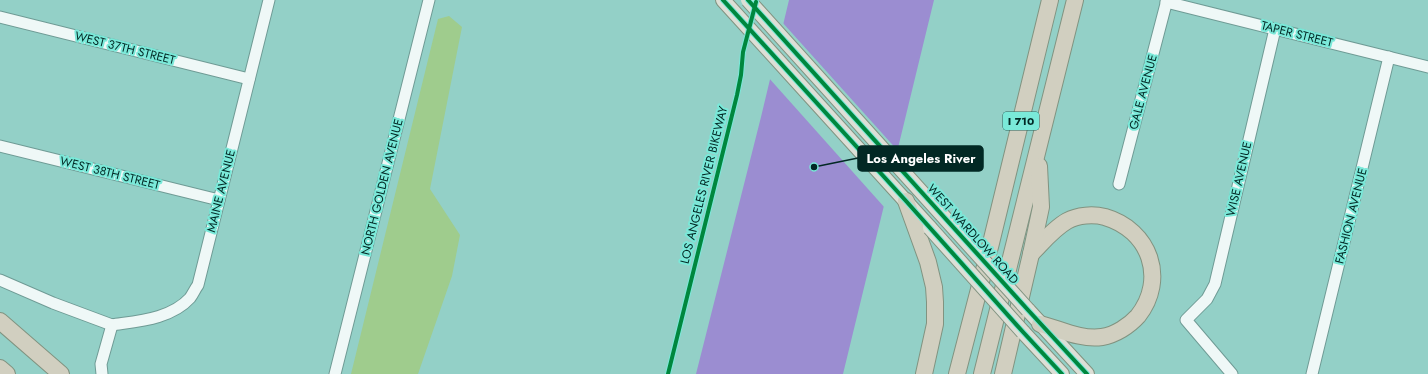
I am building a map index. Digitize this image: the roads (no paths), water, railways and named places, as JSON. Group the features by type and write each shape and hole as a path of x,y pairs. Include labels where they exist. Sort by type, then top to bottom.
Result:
{"highway":[{"name":"I 710","path":"957,374 1050,0"},
{"name":"I 710","path":"982,374 1075,0"},
{"path":"1003,374 1041,207 1038,149"},
{"path":"906,201 928,262 934,287 935,324 924,374"},
{"path":"1031,254 1059,226 1068,221 1088,215 1100,216 1116,220 1128,227 1144,246 1151,266 1152,278 1147,301 1134,321 1123,328 1102,337 1090,337 1070,334 1040,324"},
{"path":"0,321 61,374"},
{"path":"26,343 67,374"},
{"path":"0,368 7,374"}],"main road":[{"path":"724,0 1062,374"},
{"name":"WEST WARDLOW ROAD","path":"748,0 1040,324 1087,374"}],"street":[{"name":"MAINE AVENUE","path":"112,325 148,319 180,308 191,297 198,285 269,0"},
{"name":"NORTH GOLDEN AVENUE","path":"335,374 429,0"},
{"name":"TAPER STREET","path":"1167,1 1428,67"},
{"name":"GALE AVENUE","path":"1119,184 1167,1"},
{"name":"WEST 37TH STREET","path":"0,17 249,78"},
{"name":"WISE AVENUE","path":"1232,374 1186,320 1207,299 1215,284 1275,29"},
{"name":"FASHION AVENUE","path":"1312,374 1389,57"},
{"name":"WEST 38TH STREET","path":"0,146 219,200"},
{"path":"0,280 112,325 101,364 102,374"}],"place":[{"name":"Los Angeles River","path":"814,167"}]}
